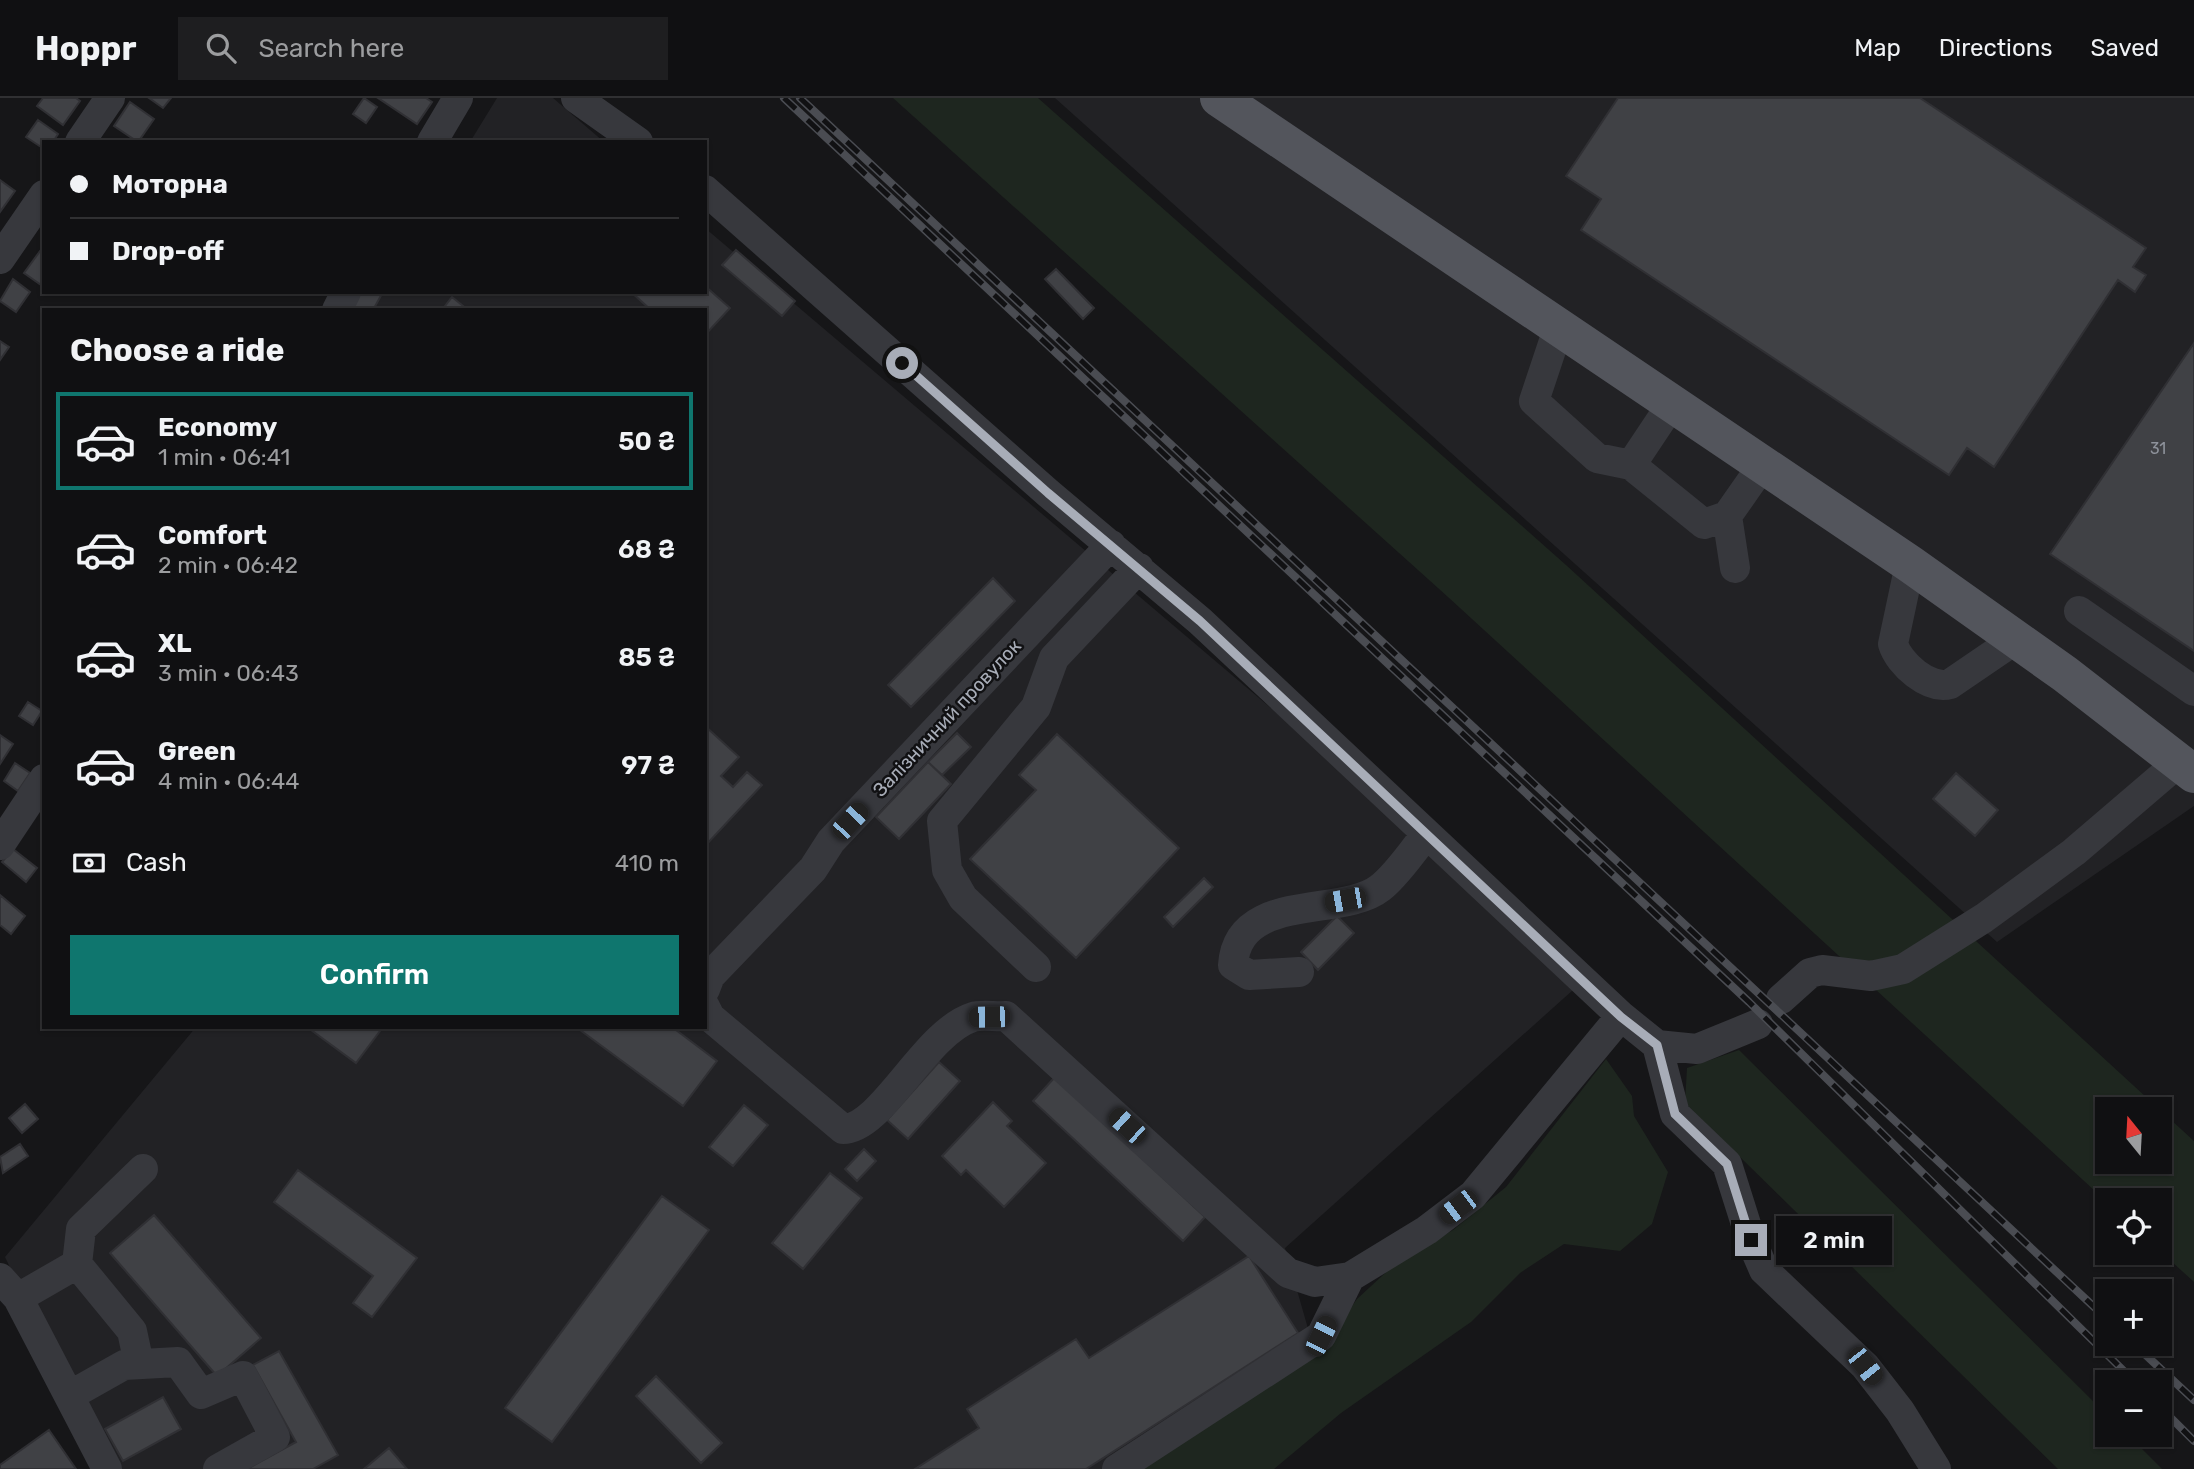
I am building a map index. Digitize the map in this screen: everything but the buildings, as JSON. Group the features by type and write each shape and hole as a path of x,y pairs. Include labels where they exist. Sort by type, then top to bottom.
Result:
{"main road":[{"path":"1219,98 1674,402 1762,466 1910,564 2016,639 2186,768"}],"street":[{"path":"81,140 110,98"},
{"path":"433,140 458,98"},
{"path":"576,98 635,140"},
{"path":"707,192 1200,621 1621,1017 1657,1045 1697,1049 1758,1024"},
{"path":"0,258 42,198"},
{"path":"1559,326 1534,401 1597,458 1631,465 1704,524 1727,516 1762,466"},
{"path":"1631,465 1674,402"},
{"path":"1727,516 1735,568"},
{"name":"Залізничний провулок","path":"707,984 710,976 813,869 831,841 1111,545"},
{"path":"1910,564 1893,644 1896,654 1931,685 1940,687 1950,684 2016,639"},
{"path":"1036,967 963,898 947,870 942,821 1036,707 1054,657 1139,568"},
{"path":"2079,611 2194,691"},
{"path":"1781,999 1810,973 1822,970 1871,976 1903,968 1983,918 2186,768"},
{"path":"0,845 42,782"},
{"path":"1299,972 1249,975 1233,965 1234,949 1253,926 1290,909 1345,900 1379,889 1427,834"},
{"path":"707,1011 710,1017 843,1129 852,1129 863,1124 937,1040 973,1017 1006,1016 1289,1273 1315,1282 1350,1276 1427,1230 1473,1195 1621,1017"},
{"path":"1657,1045 1675,1114 1727,1164 1751,1240 1764,1270 1865,1366 1900,1411 1937,1469"},
{"path":"139,1364 132,1331 77,1264 81,1229 143,1169"},
{"path":"77,1264 9,1288 107,1469"},
{"path":"1117,1469 1321,1336 1350,1276"},
{"path":"69,1396 124,1365 178,1362 201,1394 243,1376 275,1437 218,1469"}],"shaded area":[{"path":"497,98 553,98 602,140 471,140"},
{"path":"893,98 1038,98 1566,565 2146,1097 2095,1097 2095,1174 2172,1174 2172,1121 2194,1141 2194,1282 2172,1262 2172,1188 2095,1188 2095,1191 1448,597"},
{"path":"1055,98 2194,98 2194,806 1997,942"},
{"path":"707,230 1312,743 1573,990 1285,1248 1309,1332 1116,1469 108,1469 5,1257 194,1029 707,1029 707,308 367,308 376,294 707,294"},
{"path":"1739,1050 2095,1403 2095,1447 2140,1447 2162,1469 2058,1469 1685,1103 1687,1068"},
{"path":"1606,1059 1632,1096 1634,1116 1668,1172 1652,1224 1620,1251 1564,1244 1520,1273 1471,1322 1341,1413 1274,1469 1130,1469 1324,1347 1357,1299 1395,1264 1453,1230 1506,1187"}],"railway":[{"path":"784,98 1749,1002 2123,1370"},
{"path":"800,98 2095,1308"},
{"path":"2147,1356 2194,1400"},
{"path":"2172,1419 2194,1441"}],"route":[{"path":"902,363 1048,493 1200,621 1621,1017 1657,1045 1675,1114 1727,1164 1751,1240"}]}
